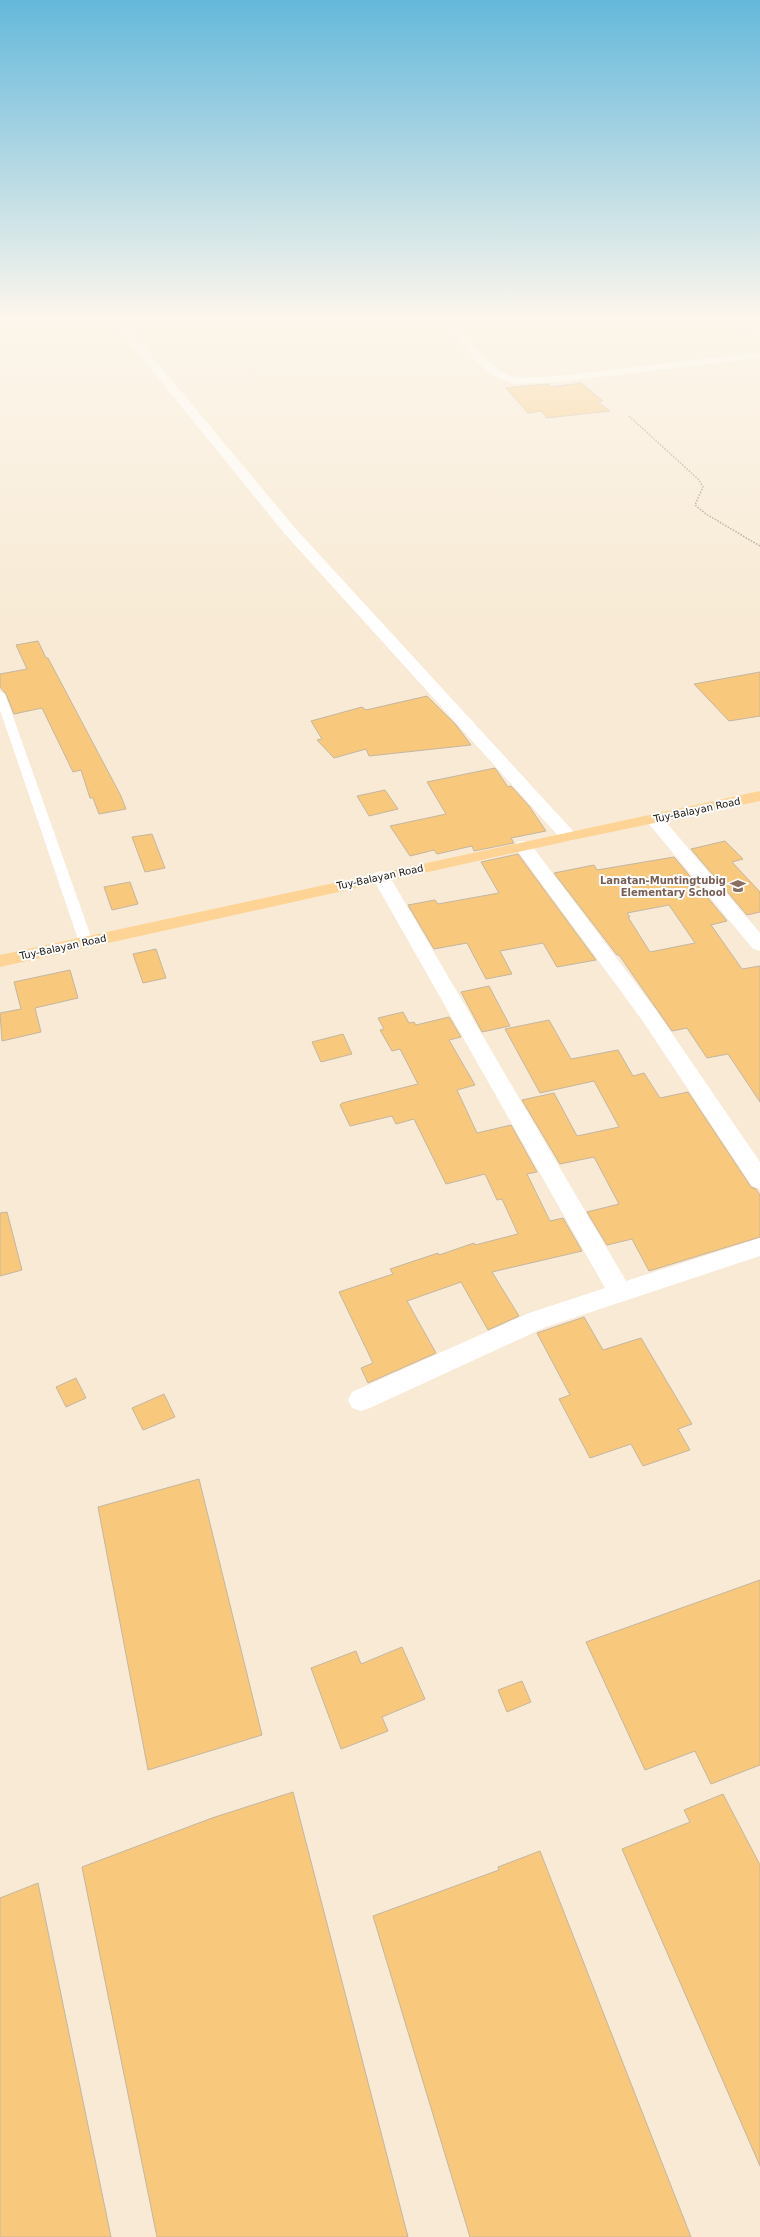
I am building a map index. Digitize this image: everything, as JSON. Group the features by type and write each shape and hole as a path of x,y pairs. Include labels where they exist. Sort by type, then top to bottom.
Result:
{"main road":[{"name":"Tuy-Balayan Road","path":"0,961 568,836 760,796"}],"street":[{"path":"199,422 289,530 568,836"},
{"path":"654,818 760,945"},
{"path":"523,846 649,1015 760,1180"},
{"path":"381,877 620,1293"},
{"path":"361,1400 538,1320 760,1247"}],"lane":[{"path":"0,694 86,942"}],"path":[{"path":"636,422 699,480 703,487 703,492 695,505 706,514 760,546"}],"building":[{"path":"38,641 121,796 126,809 99,814 93,798 90,798 81,770 73,772 42,708 14,714 6,694 0,687 0,674 27,669 16,645"},
{"path":"760,672 760,716 729,721 694,684"},
{"path":"427,696 456,725 471,745 369,756 366,749 334,758 317,740 322,739 311,721 362,707 366,710"},
{"path":"495,768 508,787 511,786 529,806 546,831 511,838 514,843 474,851 472,846 437,854 434,850 410,856 390,826 446,814 427,782"},
{"path":"385,790 398,809 369,816 357,796"},
{"path":"152,834 165,868 145,872 132,837"},
{"path":"725,841 743,859 732,862 760,892 760,912 747,915 691,849"},
{"path":"518,854 596,960 557,967 543,943 500,951 512,974 486,979 467,943 434,949 408,905 435,900 438,904 499,893 481,862"},
{"path":"674,857 727,921 711,925 742,969 760,966 760,1102 728,1054 707,1058 687,1028 672,1031 619,955 617,955 554,873 594,865 597,870","holes":["669,905 695,943 650,952 627,913"]},
{"path":"130,882 138,904 112,910 104,887"},
{"path":"156,949 166,978 143,983 133,954"},
{"path":"70,970 78,998 35,1008 41,1032 2,1041 0,1013 21,1009 14,982"},
{"path":"489,986 510,1026 482,1032 461,992"},
{"path":"403,1012 409,1023 414,1022 416,1025 449,1017 461,1037 449,1040 475,1085 457,1090 477,1133 511,1125 537,1172 527,1174 550,1221 563,1218 582,1251 492,1272 519,1316 488,1330 461,1282 407,1301 436,1353 368,1383 361,1368 373,1363 339,1292 393,1274 390,1269 438,1253 439,1255 474,1243 475,1245 518,1234 502,1199 497,1200 485,1174 446,1184 414,1119 396,1124 392,1116 350,1126 340,1105 342,1103 418,1084 400,1049 392,1051 380,1030 384,1029 378,1018"},
{"path":"549,1020 571,1059 618,1050 633,1076 644,1073 660,1098 688,1092 751,1187 756,1189 760,1195 760,1237 649,1271 632,1239 607,1245 587,1212 619,1204 594,1157 560,1164 522,1100 554,1093 577,1136 619,1127 594,1081 540,1093 505,1029"},
{"path":"343,1034 352,1054 321,1062 312,1042"},
{"path":"7,1212 22,1270 0,1276 0,1213"},
{"path":"584,1317 603,1350 641,1338 692,1424 678,1429 690,1450 643,1466 631,1444 590,1458 559,1399 570,1395 537,1333"},
{"path":"76,1378 86,1398 66,1407 56,1387"},
{"path":"164,1394 175,1417 143,1430 132,1408"},
{"path":"199,1479 262,1735 148,1770 98,1507"},
{"path":"760,1580 760,1765 711,1784 695,1751 645,1770 586,1642"},
{"path":"402,1647 425,1699 382,1717 388,1731 341,1749 311,1668 356,1651 361,1664"},
{"path":"522,1681 531,1702 507,1712 498,1690"},
{"path":"293,1792 408,2237 157,2237 82,1867 212,1818"},
{"path":"723,1794 760,1865 760,2166 622,1849 690,1822 684,1810"},
{"path":"540,1851 691,2237 470,2237 373,1916 499,1870 498,1867"},
{"path":"38,1883 111,2237 0,2237 0,1898"}],"place":[{"name":"Lanatan-Muntingtubig Elementary School","path":"738,886"}]}
